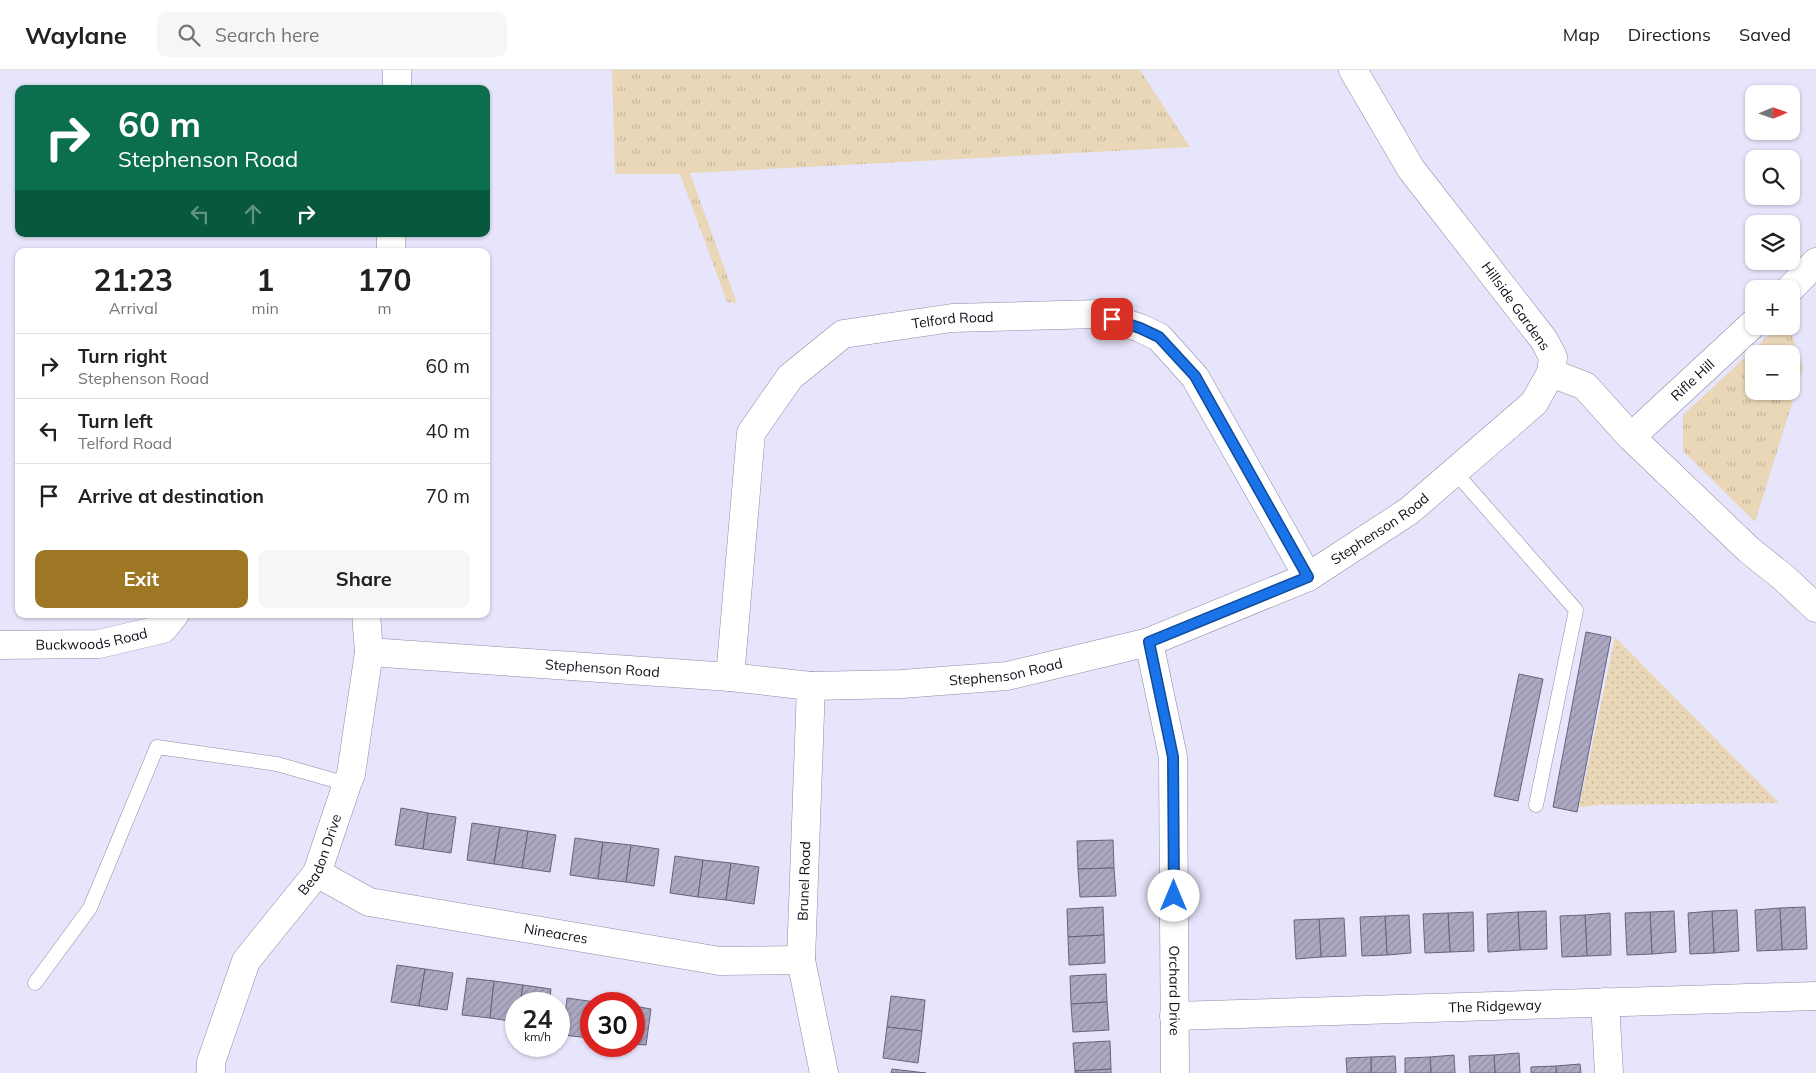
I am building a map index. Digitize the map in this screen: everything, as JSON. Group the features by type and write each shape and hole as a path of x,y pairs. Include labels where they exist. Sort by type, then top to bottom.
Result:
{"street":[{"path":"397,85 398,70"},
{"name":"Hillside Gardens","path":"1353,70 1411,169 1544,340 1553,357 1550,373"},
{"path":"1799,280 1816,262"},
{"name":"Telford Road","path":"730,678 751,433 790,377 843,334 952,318 1098,314 1140,328 1159,337 1195,376 1308,577"},
{"name":"Rifle Hill","path":"1631,437 1745,331"},
{"path":"1550,373 1585,386 1631,437 1749,550 1783,577 1816,608"},
{"name":"Stephenson Road","path":"369,652 730,678 811,686 902,684 1006,676 1149,642 1308,577 1409,511 1534,403 1550,373"},
{"name":"Buckwoods Road","path":"0,645 99,644 163,630 172,618"},
{"name":"Beadon Drive","path":"212,1073 211,1062 246,961 317,873 352,774 369,652 366,618"},
{"name":"Orchard Drive","path":"1149,642 1173,757 1175,1073"},
{"name":"Brunel Road","path":"811,686 801,960 824,1073"},
{"name":"Nineacres","path":"317,873 369,902 720,961 801,960"},
{"name":"The Ridgeway","path":"1174,1016 1816,996"},
{"path":"1605,1002 1609,1073"}],"lane":[{"path":"1455,472 1576,610 1536,805"},
{"path":"35,983 90,908 156,747 277,764 347,784"}],"green space":[{"path":"612,70 1140,70 1190,147 690,173 737,303 727,302 680,174 615,174"},
{"path":"1769,335 1792,335 1795,345 1759,345"},
{"path":"1745,358 1745,400 1793,400 1755,522 1683,451 1683,415"},
{"path":"1800,359 1803,368 1800,378"},
{"path":"1615,637 1779,803 1598,805 1579,807"}],"building":[{"path":"1586,632 1611,637 1577,812 1553,807"},
{"path":"1519,674 1543,679 1518,801 1494,796"},
{"path":"401,808 428,813 423,849 395,845"},
{"path":"428,813 456,817 451,853 423,849"},
{"path":"472,823 500,827 494,864 467,860"},
{"path":"500,827 528,831 522,868 494,864"},
{"path":"528,831 556,835 550,872 522,868"},
{"path":"575,838 603,842 598,879 570,875"},
{"path":"1113,840 1114,868 1078,869 1077,841"},
{"path":"603,842 631,845 626,882 598,879"},
{"path":"631,845 659,849 654,886 626,882"},
{"path":"675,856 703,860 698,897 670,893"},
{"path":"703,860 731,863 726,900 698,897"},
{"path":"731,863 759,867 754,904 726,900"},
{"path":"1114,868 1116,896 1080,897 1078,869"},
{"path":"1103,907 1104,935 1068,937 1067,909"},
{"path":"1805,907 1807,949 1782,950 1780,908"},
{"path":"1780,908 1782,950 1757,951 1755,910"},
{"path":"1737,910 1739,951 1714,953 1712,911"},
{"path":"1546,911 1547,949 1520,950 1518,912"},
{"path":"1674,911 1676,952 1652,954 1650,912"},
{"path":"1712,911 1714,953 1690,954 1688,913"},
{"path":"1473,912 1474,951 1450,952 1448,913"},
{"path":"1518,912 1520,950 1488,952 1487,914"},
{"path":"1650,912 1652,954 1627,955 1625,913"},
{"path":"1448,913 1450,952 1425,953 1423,914"},
{"path":"1610,913 1611,955 1587,956 1585,915"},
{"path":"1409,915 1411,953 1387,955 1385,916"},
{"path":"1585,915 1587,956 1562,957 1560,916"},
{"path":"1385,916 1387,955 1362,956 1360,917"},
{"path":"1344,918 1346,956 1321,957 1319,919"},
{"path":"1319,919 1321,957 1296,959 1294,920"},
{"path":"1104,935 1105,963 1069,965 1068,937"},
{"path":"397,965 425,969 419,1006 391,1002"},
{"path":"425,969 453,973 447,1010 419,1006"},
{"path":"1106,974 1107,1002 1071,1004 1070,976"},
{"path":"467,978 494,981 490,1018 462,1015"},
{"path":"494,981 523,985 522,992 505,992 505,1020 490,1018"},
{"path":"523,985 551,989 551,992 522,992"},
{"path":"891,996 925,1000 922,1031 887,1027"},
{"path":"570,998 580,1000 580,1037 570,1036"},
{"path":"1107,1002 1109,1030 1073,1032 1071,1004"},
{"path":"645,1008 651,1009 645,1045"},
{"path":"887,1027 922,1031 918,1063 883,1058"},
{"path":"1110,1041 1111,1069 1075,1071 1073,1043"},
{"path":"1519,1053 1520,1073 1495,1073 1494,1055"},
{"path":"1454,1055 1455,1073 1431,1073 1430,1057"},
{"path":"1494,1055 1495,1073 1470,1073 1469,1056"},
{"path":"1395,1056 1396,1073 1371,1073 1371,1057"},
{"path":"1371,1057 1371,1073 1347,1073 1346,1058"},
{"path":"1430,1057 1431,1073 1405,1073 1405,1058"},
{"path":"1580,1064 1581,1073 1556,1073 1556,1066"},
{"path":"1556,1066 1556,1073 1531,1073 1531,1067"},
{"path":"892,1069 926,1073 891,1073"},
{"path":"1111,1069 1111,1073 1075,1073 1075,1071"}],"route":[{"path":"1112,319 1140,328 1159,337 1195,376 1308,577 1149,642 1173,757 1174,896"}]}
